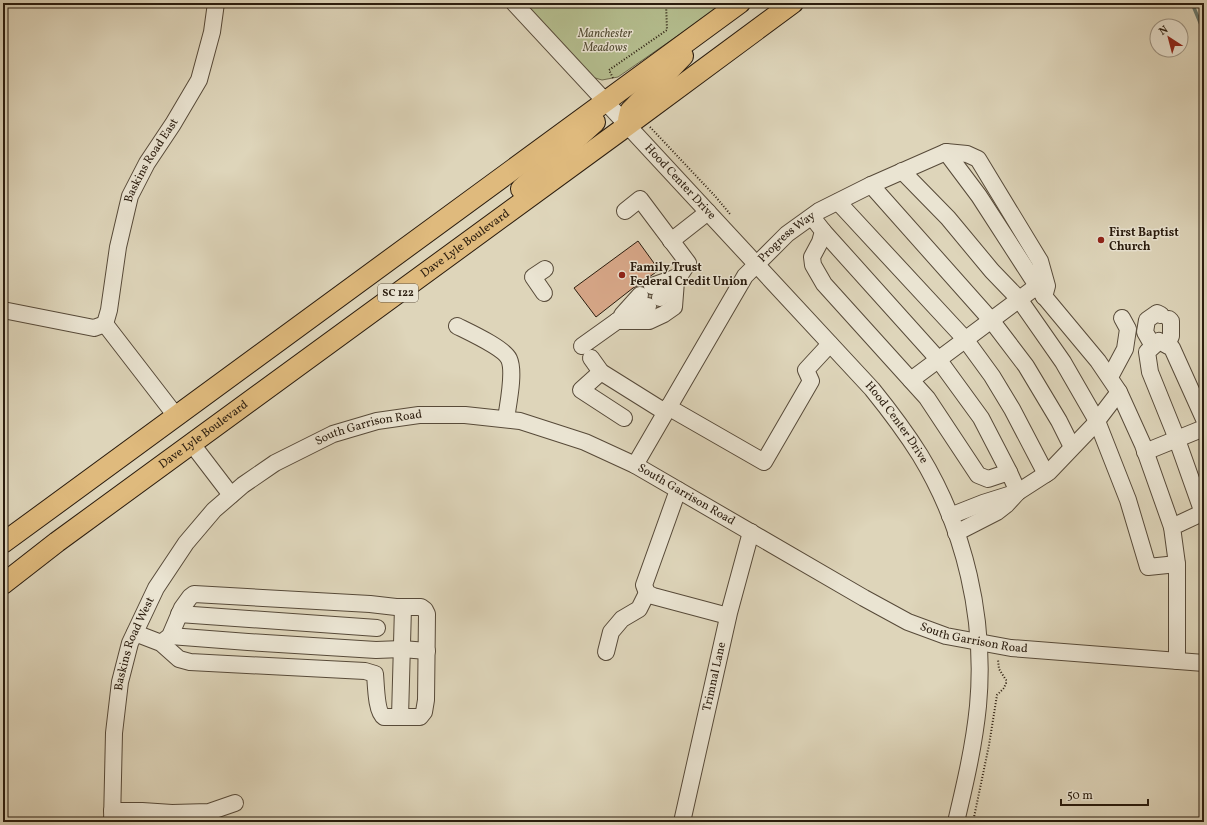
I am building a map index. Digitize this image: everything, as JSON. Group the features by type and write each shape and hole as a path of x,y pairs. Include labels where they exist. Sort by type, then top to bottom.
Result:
{"main road":[{"name":"Dave Lyle Boulevard","path":"3,543 176,416 617,107 793,3"},
{"name":"Dave Lyle Boulevard","path":"3,584 57,542 438,264 735,6"},
{"path":"438,264 600,118 605,112 606,106 617,107 630,111 642,97 735,6"}],"street":[{"name":"Baskins Road East","path":"105,324 109,310 118,247 130,196 147,163 173,124 199,80 212,32 216,3"},
{"name":"Hood Center Drive","path":"514,3 617,107 708,212 872,389 897,421 920,455 939,491 956,533 970,582 976,614 978,643 978,706 974,737 956,822"},
{"name":"Progress Way","path":"634,465 745,276 787,234 819,211 871,184 946,152 979,196 1041,291"},
{"path":"902,171 948,218 992,271 1019,299 1063,362 1097,421 1128,500 1148,566 1177,564"},
{"path":"871,184 991,320 1026,366 1059,421 1072,447"},
{"path":"625,211 640,199 688,263 672,287 617,321 587,352 601,372 667,410 764,462 811,381 806,370 830,344"},
{"path":"838,202 965,339 992,376 1012,408 1046,474"},
{"path":"672,241 708,212"},
{"path":"812,217 938,359 981,418 1018,492"},
{"path":"823,231 820,242 812,257 812,265 824,284 927,398 978,475 988,479 1009,472"},
{"path":"544,293 533,277 545,269"},
{"path":"617,321 649,321 664,314 674,307 678,279"},
{"path":"911,380 1019,299 1041,291 1110,377 1119,392 1145,452 1172,527 1177,564 1177,661"},
{"path":"3,310 94,328 105,324 176,416"},
{"path":"1172,527 1203,512 1150,372 1147,352 1160,346 1171,336 1171,321 1157,313 1147,320 1145,332 1160,346 1172,348 1204,418"},
{"path":"1110,377 1126,349 1128,329 1122,318"},
{"path":"457,326 489,343 508,357 512,369 506,420"},
{"path":"601,372 581,390 624,418"},
{"path":"956,533 997,512 1018,492 1046,474 1097,421 1119,392"},
{"name":"South Garrison Road","path":"231,495 243,484 275,463 294,453 333,434 377,421 419,415 465,415 520,421 585,442 634,465 908,622 946,636 1011,648 1204,663"},
{"path":"1145,452 1204,428"},
{"path":"192,444 231,495"},
{"path":"678,490 644,585 647,593 653,596 728,616"},
{"path":"950,516 983,503 1018,492"},
{"name":"Baskins Road West","path":"112,817 114,733 119,687 130,643 156,588 186,543 214,510 231,495"},
{"name":"Trimnal Lane","path":"682,822 728,616 751,532"},
{"path":"606,652 611,632 622,619 639,609 647,593"},
{"path":"166,639 190,597 194,594 421,607 426,610 427,614 427,651 426,700 424,712 420,717 384,717 381,715 378,708 375,674 378,605"},
{"path":"400,717 403,607"},
{"path":"180,614 377,628"},
{"path":"135,633 166,639 376,650 402,649 427,651"},
{"path":"166,639 179,659 190,662 365,671 375,674"},
{"path":"112,817 142,811 172,813 209,812 235,803"}],"path":[{"path":"617,107 608,70 667,30 666,3"},
{"path":"973,822 989,745 997,695 1006,683 1005,676 999,668 998,656"}],"green space":[{"name":"Manchester Meadows","path":"519,3 725,3 618,77 602,80 585,75"}],"building":[{"name":"Family Trust Federal Credit Union","path":"638,241 659,270 645,280 643,286 633,288 596,317 574,288"}],"waterway":[{"path":"1192,3 1204,32"}],"tunnel":[{"path":"644,301 656,292"},
{"path":"652,311 665,304"}],"place":[{"name":"First Baptist Church","path":"1101,240"},
{"name":"Family Trust Federal Credit Union","path":"622,275"}]}
